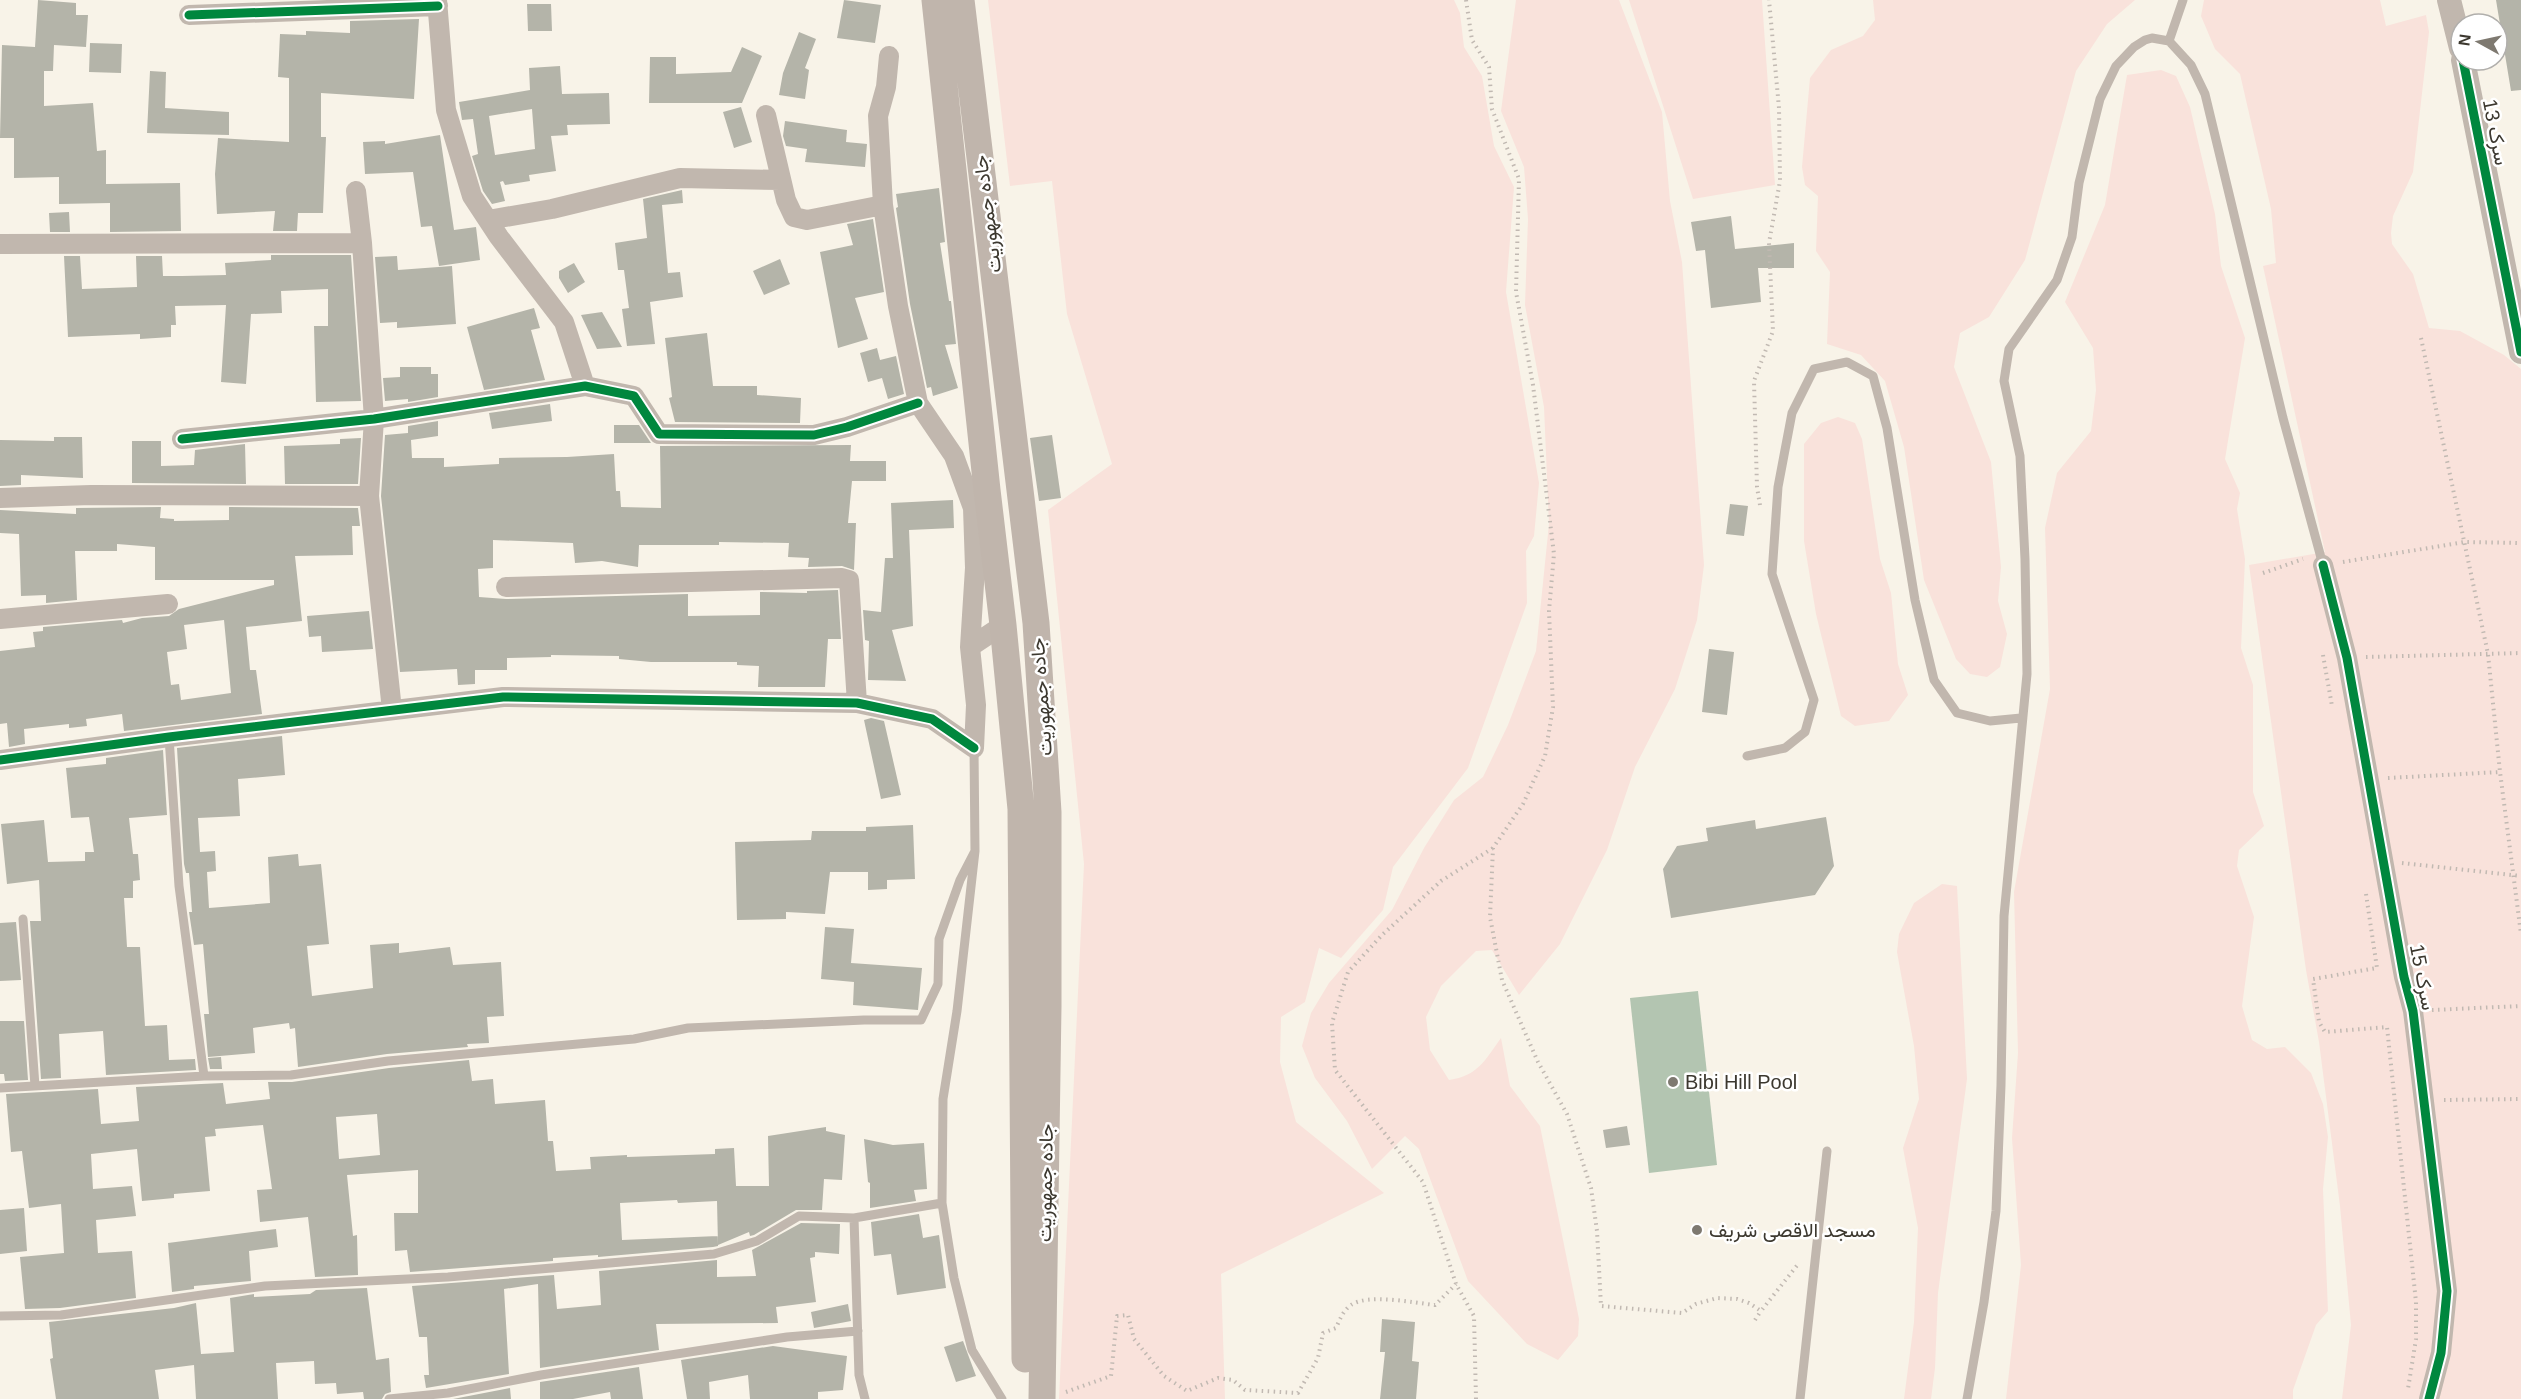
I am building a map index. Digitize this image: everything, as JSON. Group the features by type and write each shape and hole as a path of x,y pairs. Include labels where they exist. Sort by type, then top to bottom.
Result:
{"main road":[{"name":"جاده جمهوریت","path":"935,0 987,490 1004,625 1021,809 1021,996 1036,1398"},
{"name":"جاده جمهوریت","path":"961,0 1036,623 1048,812 1048,1006 1036,1398"}],"street":[{"path":"189,15 437,3 446,110 472,196 564,322 585,386"},
{"path":"890,56 886,87 878,116 883,205 898,306 918,403 954,456 972,508 975,568 970,647 976,705 974,748"},
{"name":"سرک 13","path":"2465,72 2521,352"},
{"path":"766,115 794,218 807,220 883,205"},
{"path":"488,220 552,209 680,178 782,180"},
{"path":"356,191 362,243 374,419 369,496 392,710"},
{"path":"0,244 362,243"},
{"path":"182,439 374,419 585,386 634,396 659,434 814,435 847,428 918,403"},
{"path":"0,498 91,495 369,496"},
{"name":"سرک 15","path":"2323,565 2347,658 2404,977 2413,1011 2422,1101 2447,1291 2441,1353 2428,1399"},
{"path":"506,587 842,578 849,580 857,703"},
{"path":"0,619 168,604"},
{"path":"970,647 1004,625"},
{"path":"0,760 169,737 503,698 857,703 932,718 974,748"}],"lane":[{"path":"2169,40 2183,0"},
{"path":"1966,1399 1984,1302 1996,1210 2004,916 2021,718 2027,674 2020,456 2004,381 2009,349 2056,280 2072,237 2079,183 2100,99 2116,66 2134,47 2145,40 2152,38 2169,40 2191,65 2205,94 2283,417 2323,565"},
{"path":"1747,756 1785,748 1805,732 1814,700 1772,574 1778,487 1792,413 1814,369 1847,362 1873,376 1887,428 1915,600 1934,680 1957,713 1990,721 2021,718"},
{"path":"169,737 179,886 204,1076"},
{"path":"974,748 975,851 944,1099 942,1203 954,1278 972,1350 1002,1399"},
{"path":"0,1088 204,1076 291,1075 388,1061 633,1039 688,1028 864,1020 921,1020 938,984 939,939 960,880 975,851"},
{"path":"23,920 35,1086"},
{"path":"1800,1399 1827,1151"},
{"path":"0,1316 62,1315 265,1286 448,1277 714,1254 756,1241 799,1216 854,1218 942,1203"},
{"path":"854,1218 859,1375 865,1399"},
{"path":"389,1399 448,1393 541,1375 787,1337 858,1331"}],"path":[{"path":"1466,0 1472,40 1489,67 1492,109 1519,179 1516,292 1533,385 1554,554 1549,610 1553,707 1545,756 1523,804 1493,848 1441,881 1382,935 1348,972 1332,1023 1335,1070 1423,1182 1456,1284 1474,1316 1476,1399"},
{"path":"1761,509 1757,487 1754,381 1773,331 1769,243 1780,181 1779,108 1769,0"},
{"path":"2421,338 2488,654 2500,772 2521,934"},
{"path":"2263,573 2306,558 2316,566 2465,542 2521,543"},
{"path":"2322,652 2333,710"},
{"path":"2324,664 2347,658 2521,653"},
{"path":"2369,780 2500,772"},
{"path":"1493,848 1490,917 1502,980 1538,1062 1567,1114 1591,1188 1597,1231 1601,1306 1682,1313 1696,1304 1717,1299 1737,1299 1761,1311"},
{"path":"2384,861 2521,876"},
{"path":"2366,892 2377,969 2313,979 2319,1022 2325,1032 2387,1027 2416,1302 2416,1339 2408,1392"},
{"path":"2413,1011 2521,1006"},
{"path":"2422,1101 2521,1099"},
{"path":"1755,1320 1817,1239"},
{"path":"1036,1398 1060,1395 1112,1376 1117,1316 1128,1315 1134,1339 1164,1376 1187,1391 1218,1378 1233,1380 1245,1390 1298,1393 1318,1358 1323,1333 1336,1328 1341,1316 1353,1304 1371,1299 1435,1305 1456,1284"}],"shaded area":[{"path":"988,0 1454,0 1460,13 1464,47 1482,76 1494,146 1514,187 1506,292 1539,483 1534,536 1526,551 1527,603 1468,768 1393,867 1383,910 1341,958 1319,948 1305,1002 1281,1017 1280,1062 1296,1122 1384,1193 1221,1274 1225,1399 1059,1399 1084,864 1048,510 1112,464 1067,314 1052,181 1010,186"},
{"path":"1516,0 1619,0 1662,112 1670,201 1682,262 1704,565 1697,620 1675,689 1635,767 1607,850 1560,944 1519,995 1492,950 1476,951 1441,986 1426,1017 1430,1050 1449,1080 1474,1071 1501,1038 1510,1086 1540,1126 1579,1319 1578,1336 1558,1360 1527,1344 1468,1281 1419,1149 1405,1136 1372,1169 1347,1121 1315,1078 1302,1046 1311,1013 1329,983 1392,910 1424,848 1454,800 1483,777 1508,725 1536,651 1549,524 1544,407 1525,305 1528,219 1524,167 1501,111"},
{"path":"1629,0 1762,0 1775,185 1693,199"},
{"path":"1873,0 2135,0 2107,24 2076,71 2025,260 1989,317 1960,333 1954,367 1991,462 2001,567 1998,601 2007,634 2000,667 1987,677 1970,674 1956,659 1924,580 1904,447 1885,381 1861,355 1827,344 1830,272 1816,251 1818,196 1805,185 1802,167 1810,78 1831,50 1863,36 1875,20"},
{"path":"2204,0 2380,0 2386,26 2426,15 2429,32 2413,172 2393,216 2392,244 2413,274 2429,328 2460,331 2504,355 2521,369 2521,1399 2342,1399 2351,1325 2340,1206 2319,1042 2306,970 2249,565 2325,552 2263,266 2276,263 2271,209 2240,74 2215,49 2201,16"},
{"path":"2161,70 2176,76 2190,107 2215,214 2221,266 2245,338 2225,459 2240,493 2237,509 2245,559 2241,648 2253,685 2253,792 2264,826 2239,850 2237,866 2254,917 2242,1006 2252,1040 2267,1049 2285,1047 2311,1073 2323,1104 2328,1137 2323,1189 2328,1311 2316,1325 2293,1390 2293,1399 2006,1399 2021,1265 2012,1138 2018,1053 2014,892 2050,689 2045,528 2057,473 2091,431 2096,390 2093,348 2065,302 2105,205 2127,75"},
{"path":"1838,417 1855,423 1862,439 1880,559 1891,593 1898,664 1908,695 1889,721 1855,726 1841,716 1816,614 1804,541 1804,444 1821,423"},
{"path":"1942,884 1957,886 1967,1079 1938,1293 1935,1368 1931,1399 1904,1399 1914,1322 1918,1228 1903,1148 1919,1099 1914,1046 1897,952 1899,934 1914,903"},
{"name":"Bibi Hill Pool","path":"1698,991 1717,1165 1649,1173 1630,998"}],"building":[{"path":"38,0 76,3 76,15 88,15 86,47 54,45 53,71 44,71 44,106 93,103 97,151 106,150 106,184 180,183 181,231 110,232 110,203 59,204 59,177 14,178 14,138 0,138 2,45 35,47"},
{"path":"844,0 881,5 875,43 837,38"},
{"path":"2496,0 2521,0 2521,90 2511,91 2508,72 2509,12 2498,12"},
{"path":"527,4 551,4 552,31 528,31"},
{"path":"419,19 414,99 321,93 321,137 326,137 323,213 298,213 297,231 273,231 275,211 217,214 215,174 218,138 289,142 289,78 278,77 280,34 306,35 306,31 350,33 350,21"},
{"path":"799,32 816,39 805,68 809,70 805,99 779,95 783,73"},
{"path":"90,43 122,44 121,73 89,72"},
{"path":"742,47 762,56 742,103 649,103 650,57 676,57 676,74 731,72"},
{"path":"560,66 562,94 609,93 610,124 567,125 568,135 551,136 556,171 529,175 530,181 505,185 503,181 500,182 505,201 492,204 483,191 472,156 478,154 473,119 462,120 459,102 530,90 529,68","holes":["532,109 535,149 495,155 489,116"]},
{"path":"150,71 166,72 165,108 229,112 229,135 147,133"},
{"path":"741,107 752,142 734,148 723,112"},
{"path":"785,121 847,130 846,142 867,144 865,167 805,162 807,149 786,146 783,136"},
{"path":"440,135 454,230 476,227 480,260 439,266 432,226 421,227 413,172 365,174 363,142 385,141 385,144"},
{"path":"939,188 945,242 940,243 956,344 945,345 958,388 933,396 931,387 927,388 910,304 896,194"},
{"path":"682,190 683,203 662,205 668,273 680,272 683,297 650,302 655,344 627,346 622,309 629,308 624,270 618,270 615,243 647,238 643,199"},
{"path":"69,212 70,232 50,232 49,213"},
{"path":"1731,216 1735,249 1794,243 1794,268 1758,268 1761,302 1711,308 1705,250 1696,251 1691,222"},
{"path":"873,219 884,292 855,298 868,339 838,348 820,252 853,245 847,224"},
{"path":"271,255 351,255 361,401 316,402 314,326 328,326 328,289 281,291 282,313 251,314 246,384 221,382 226,305 175,306 176,325 171,325 171,337 140,339 140,334 68,337 64,256 80,256 82,289 137,287 136,256 162,256 163,276 182,276 226,275 225,263 271,260"},
{"path":"397,256 398,270 452,266 456,324 397,328 397,322 380,323 375,257"},
{"path":"780,259 790,284 764,295 753,271"},
{"path":"574,263 585,282 568,293 559,278 559,271"},
{"path":"534,308 540,328 531,330 545,380 484,390 467,327"},
{"path":"602,312 622,347 597,349 581,315"},
{"path":"707,333 713,386 757,386 757,395 801,398 800,423 675,422 669,398 672,397 665,338"},
{"path":"877,348 880,360 896,356 904,394 888,399 882,378 868,382 860,353"},
{"path":"400,367 431,367 431,374 438,374 438,397 408,402 408,399 385,401 383,378 400,377"},
{"path":"550,404 552,421 492,429 489,413"},
{"path":"438,421 438,436 411,440 412,458 444,458 444,467 499,464 499,458 614,454 616,491 620,491 621,507 661,508 660,446 851,445 850,461 886,461 886,481 852,481 848,523 856,523 854,570 842,566 808,567 809,558 788,557 789,543 719,542 719,545 639,545 638,567 602,561 575,563 573,543 493,540 493,568 478,569 479,597 506,599 688,594 688,616 760,615 760,592 807,593 807,591 838,590 841,639 828,639 825,687 758,687 759,666 737,665 737,662 651,662 619,659 619,656 551,655 551,657 507,658 507,670 475,670 475,684 458,685 457,669 400,672 381,496 385,435 408,433 408,426"},
{"path":"614,425 639,425 651,443 614,443"},
{"path":"1052,435 1061,498 1039,501 1030,438"},
{"path":"54,437 82,437 83,478 21,475 21,485 0,486 0,440 54,441"},
{"path":"361,438 358,484 285,484 284,446 340,444 340,439"},
{"path":"132,441 161,441 161,466 194,465 195,450 245,444 246,484 132,483"},
{"path":"953,500 954,528 909,530 913,626 892,630 906,681 868,680 869,641 865,640 863,610 881,612 885,558 893,558 891,503"},
{"path":"1730,504 1748,506 1744,536 1726,534"},
{"path":"161,507 160,518 174,519 174,521 229,520 229,507 358,508 360,526 352,526 353,555 295,556 302,621 246,627 250,670 256,670 262,714 124,731 122,714 86,719 87,726 69,728 69,724 24,729 25,744 9,747 7,723 0,724 0,651 35,647 33,632 43,631 43,627 122,620 123,623 142,618 169,616 179,609 274,585 274,580 155,580 155,547 117,544 117,551 75,551 77,600 46,603 46,595 21,596 19,534 0,533 0,510 76,514 76,508","holes":["224,620 231,693 181,700 179,684 171,685 167,652 187,649 184,625"]},
{"path":"369,611 373,649 322,652 321,636 309,637 307,616"},
{"path":"1709,649 1734,652 1727,715 1702,712"},
{"path":"871,718 884,721 901,795 881,799 864,720"},
{"path":"282,736 285,775 238,779 240,816 198,818 200,852 215,851 216,871 207,872 209,908 270,903 268,857 298,854 299,866 321,864 329,944 307,946 312,996 373,988 370,945 399,943 399,953 450,947 453,965 501,962 504,1016 487,1017 489,1043 387,1054 298,1067 295,1028 290,1029 289,1023 253,1028 255,1053 208,1057 204,1014 209,1014 203,944 194,945 189,912 192,912 189,873 186,873 184,864 177,748"},
{"path":"163,750 167,815 129,818 133,854 138,854 140,880 133,881 133,898 124,898 127,947 140,947 145,1026 167,1025 169,1060 195,1059 196,1070 106,1075 103,1031 59,1034 61,1078 41,1079 30,921 41,921 39,880 7,884 1,824 44,820 48,862 85,861 85,852 94,852 89,817 71,818 66,768 106,764 106,758"},
{"path":"1826,817 1834,866 1815,895 1671,918 1663,869 1677,846 1708,841 1706,828 1755,820 1756,829"},
{"path":"913,825 915,879 887,880 887,889 868,890 868,872 830,872 825,914 786,912 786,919 737,920 735,842 811,840 812,831 866,831 866,827"},
{"path":"16,922 21,980 0,981 0,923"},
{"path":"825,927 854,929 851,963 922,968 918,1010 853,1005 854,982 821,979"},
{"path":"0,1021 24,1021 28,1080 5,1081 4,1074 0,1074"},
{"path":"221,1057 222,1069 210,1069 208,1058"},
{"path":"469,1060 472,1081 493,1079 495,1104 545,1100 548,1141 553,1141 556,1171 591,1169 590,1157 715,1154 715,1149 734,1148 736,1186 769,1186 768,1136 826,1127 826,1131 845,1135 842,1180 824,1179 822,1210 796,1210 754,1235 750,1236 749,1232 718,1246 598,1257 598,1255 553,1258 553,1261 410,1272 407,1250 395,1251 394,1213 418,1213 418,1170 347,1175 353,1236 357,1235 358,1275 315,1277 308,1217 260,1222 257,1190 272,1189 263,1125 215,1129 216,1136 205,1137 210,1191 174,1194 174,1198 142,1201 137,1149 91,1154 93,1189 132,1186 136,1216 96,1220 98,1253 132,1251 136,1298 60,1308 25,1309 20,1257 64,1253 61,1204 29,1208 22,1151 11,1152 6,1094 98,1089 101,1124 139,1121 136,1087 223,1083 226,1104 270,1099 268,1082 292,1082 389,1068","holes":["377,1114 380,1155 339,1159 336,1117","677,1200 678,1203 717,1201 718,1236 622,1240 620,1203"]},
{"path":"1627,1126 1630,1145 1606,1148 1603,1130"},
{"path":"864,1139 893,1145 924,1143 927,1189 914,1190 916,1201 870,1208 870,1183 868,1182"},
{"path":"24,1208 27,1251 0,1254 0,1210"},
{"path":"919,1214 923,1238 939,1235 946,1288 897,1295 891,1254 874,1256 871,1222"},
{"path":"801,1223 840,1224 839,1254 815,1252 815,1257 810,1258 816,1302 776,1307 778,1323 656,1324 659,1350 540,1368 538,1284 504,1289 509,1374 426,1388 424,1375 429,1375 427,1337 419,1337 412,1286 554,1275 557,1309 601,1305 599,1271 717,1260 717,1277 756,1276 752,1250"},
{"path":"276,1229 278,1247 249,1251 251,1281 194,1286 194,1289 172,1292 168,1243"},
{"path":"367,1288 376,1360 389,1358 391,1392 385,1394 382,1399 364,1399 363,1392 337,1394 336,1383 315,1384 314,1361 276,1363 278,1399 196,1399 194,1365 155,1370 159,1399 56,1399 50,1359 53,1358 49,1322 174,1308 196,1303 201,1354 234,1352 230,1298 254,1294 254,1297 310,1294 316,1290"},
{"path":"848,1304 851,1321 814,1328 811,1312"},
{"path":"1382,1319 1415,1322 1412,1361 1419,1362 1416,1399 1380,1399 1385,1352 1380,1352"},
{"path":"963,1341 976,1376 956,1382 944,1347"},
{"path":"773,1346 847,1356 843,1390 818,1392 818,1399 750,1399 748,1375 709,1382 710,1399 687,1399 681,1360"},
{"path":"639,1367 643,1399 611,1399 610,1392 573,1399 540,1399 540,1382"},
{"path":"510,1388 511,1399 453,1399"}],"cycle path":[{"path":"189,15 438,6"},
{"path":"2465,72 2521,352"},
{"path":"182,439 374,419 585,386 634,396 659,434 814,435 847,427 918,403"},
{"path":"2323,565 2347,658 2404,977 2413,1011 2447,1291 2441,1353 2429,1399"},
{"path":"0,760 169,737 503,697 857,703 932,719 974,748"}],"place":[{"name":"Bibi Hill Pool","path":"1673,1082"},
{"name":"مسجد الاقصی شریف","path":"1697,1230"}]}
